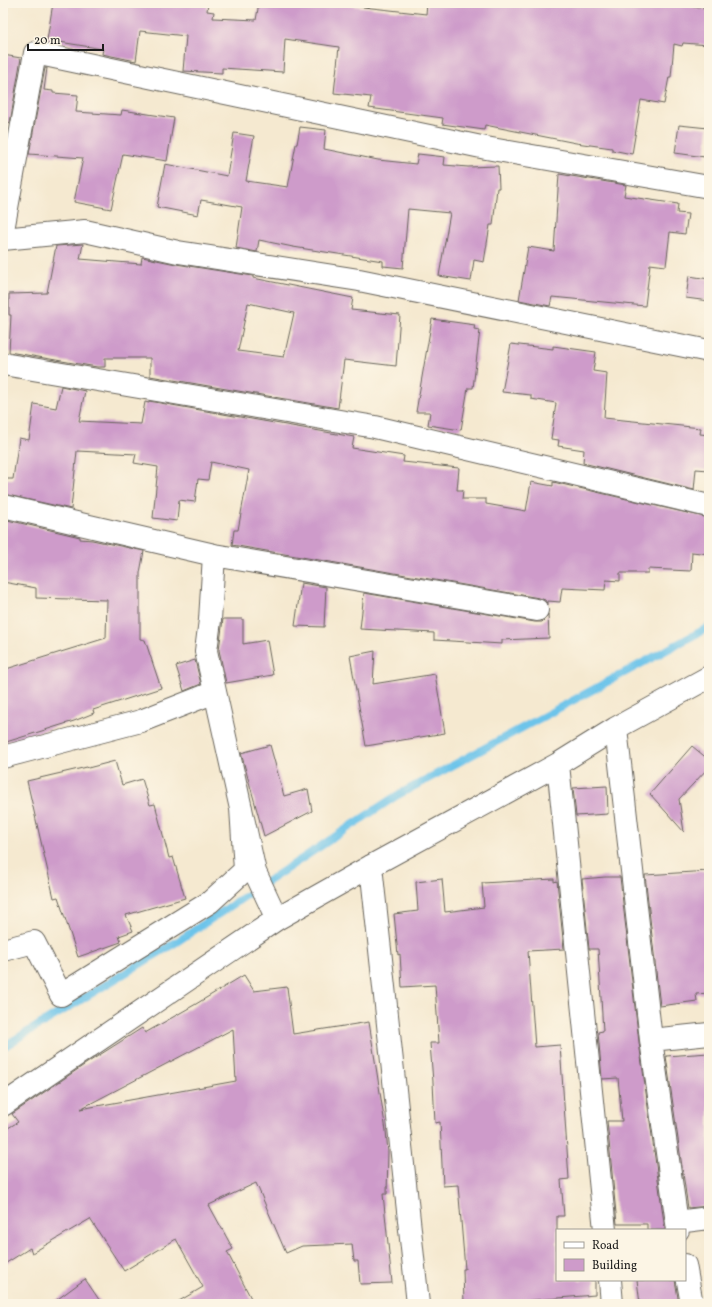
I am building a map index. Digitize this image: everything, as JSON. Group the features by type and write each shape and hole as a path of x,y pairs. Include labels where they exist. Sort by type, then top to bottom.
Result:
{"street":[{"path":"3,230 35,53 486,148 709,187"},
{"path":"3,239 85,231 178,252 358,280 709,351"},
{"path":"3,364 375,427 709,506"},
{"path":"3,506 214,555 537,610"},
{"path":"214,555 210,620 206,651 256,872 277,919"},
{"path":"3,1105 277,919 558,764 616,728 709,677"},
{"path":"3,757 141,721 215,692"},
{"path":"616,728 651,1040 678,1226 709,1218"},
{"path":"558,764 605,1229"},
{"path":"3,950 34,942 61,995 210,902 245,870 241,808"},
{"path":"371,866 418,1304"},
{"path":"651,1040 709,1034"},
{"path":"686,1271 692,1304"},
{"path":"610,1281 612,1304"}],"building":[{"path":"53,3 208,3 207,11 214,12 213,18 256,20 259,3 327,3 426,14 427,3 690,3 689,6 709,10 709,45 683,43 682,46 674,44 671,77 669,77 664,104 641,100 632,154 612,150 612,148 576,143 485,125 484,130 442,124 443,118 369,108 371,97 334,93 339,47 285,39 283,72 222,68 222,73 183,71 186,36 140,31 136,61 102,54 103,49 47,40"},
{"path":"3,55 21,58 10,123 3,121"},
{"path":"45,68 47,68 44,90 53,91 53,93 78,95 76,112 121,115 122,110 174,118 167,161 123,154 111,209 74,202 83,158 29,154"},
{"path":"679,125 708,128 705,157 675,153"},
{"path":"300,127 326,130 324,149 378,160 416,164 418,154 445,157 444,165 468,167 498,166 499,188 497,188 493,225 490,225 484,262 474,260 471,281 439,276 450,213 408,209 403,268 383,266 383,261 293,247 259,240 257,252 236,248 242,207 201,200 198,215 157,207 165,164 227,176 234,133 254,136 246,181 288,187"},
{"path":"559,174 626,185 624,196 678,204 677,213 688,214 685,234 670,232 666,266 650,264 645,306 552,297 550,306 519,300 528,247 554,251"},
{"path":"83,244 80,259 141,264 142,257 253,276 253,278 353,298 351,310 400,315 396,366 344,360 338,408 150,376 150,358 105,358 105,367 97,367 9,352 11,315 9,315 9,294 47,293 56,246","holes":["248,303 294,313 284,357 238,351"]},
{"path":"689,276 709,279 709,301 686,298"},
{"path":"432,319 475,325 474,329 480,330 473,388 468,388 461,430 428,425 430,412 416,412"},
{"path":"511,344 553,349 553,346 596,352 593,371 607,373 604,418 701,428 700,434 709,435 709,470 696,469 694,490 583,463 584,450 558,446 559,440 551,439 556,403 531,399 531,395 502,392"},
{"path":"61,386 85,391 79,421 141,424 145,402 149,403 149,401 354,437 352,448 404,456 403,462 459,468 457,490 463,490 462,499 486,499 486,504 526,511 531,482 553,486 553,482 709,518 709,554 692,552 691,571 648,569 648,573 620,573 620,581 606,580 605,590 562,588 560,602 548,601 548,605 545,600 539,598 232,545 234,530 238,530 249,470 211,462 208,480 198,479 195,502 179,500 177,521 153,518 158,467 134,463 136,454 77,451 71,509 3,494 3,479 13,479 19,438 29,440 34,404 56,408"},
{"path":"3,519 80,537 80,539 92,540 144,551 140,573 140,639 145,640 161,688 93,710 94,713 74,721 3,743 3,670 106,638 107,600 36,598 36,588 3,582"},
{"path":"301,583 326,587 324,627 295,626"},
{"path":"364,593 535,622 542,622 548,614 549,638 502,640 502,644 434,640 434,633 360,629"},
{"path":"223,619 243,619 243,644 267,640 273,675 226,683 219,650"},
{"path":"375,651 373,684 435,674 445,733 366,746 350,656"},
{"path":"195,660 201,684 184,691 176,666"},
{"path":"270,745 284,796 308,789 312,811 264,836 241,753"},
{"path":"692,746 709,760 709,767 679,799 684,832 650,794"},
{"path":"115,761 122,785 142,779 150,805 155,804 169,858 173,857 185,898 126,915 133,931 119,936 121,942 78,957 58,897 54,898 27,781"},
{"path":"607,786 608,814 576,816 573,788"},
{"path":"709,871 709,993 696,994 697,1001 660,1006 645,875"},
{"path":"620,877 639,1042 665,1229 647,1229 647,1224 617,1224 607,1121 622,1121 618,1078 602,1079 598,1032 603,1031 598,949 589,949 582,879"},
{"path":"442,879 445,912 484,907 482,883 554,879 554,882 557,881 564,949 528,951 535,1047 560,1045 569,1179 561,1180 564,1216 557,1216 556,1281 595,1281 595,1295 522,1301 522,1304 464,1304 463,1269 465,1269 458,1185 443,1186 440,1122 435,1123 430,1043 439,1043 435,985 402,987 400,954 398,955 394,914 418,911 416,882"},
{"path":"244,975 254,991 287,987 293,1034 369,1022 388,1152 387,1194 383,1194 392,1283 360,1284 358,1261 354,1261 352,1244 302,1246 286,1253 256,1183 209,1205 233,1249 227,1252 254,1304 174,1304 203,1287 176,1239 124,1271 90,1219 32,1253 30,1248 3,1265 3,1131 18,1122 12,1114 142,1028 145,1033","holes":["233,1029 236,1081 80,1109"]},
{"path":"709,1053 709,1206 688,1208 666,1056"},
{"path":"85,1279 102,1304 51,1304"},
{"path":"637,1281 675,1281 679,1304 640,1304"}],"waterway":[{"path":"3,1047 178,941 396,796 709,627"}]}
